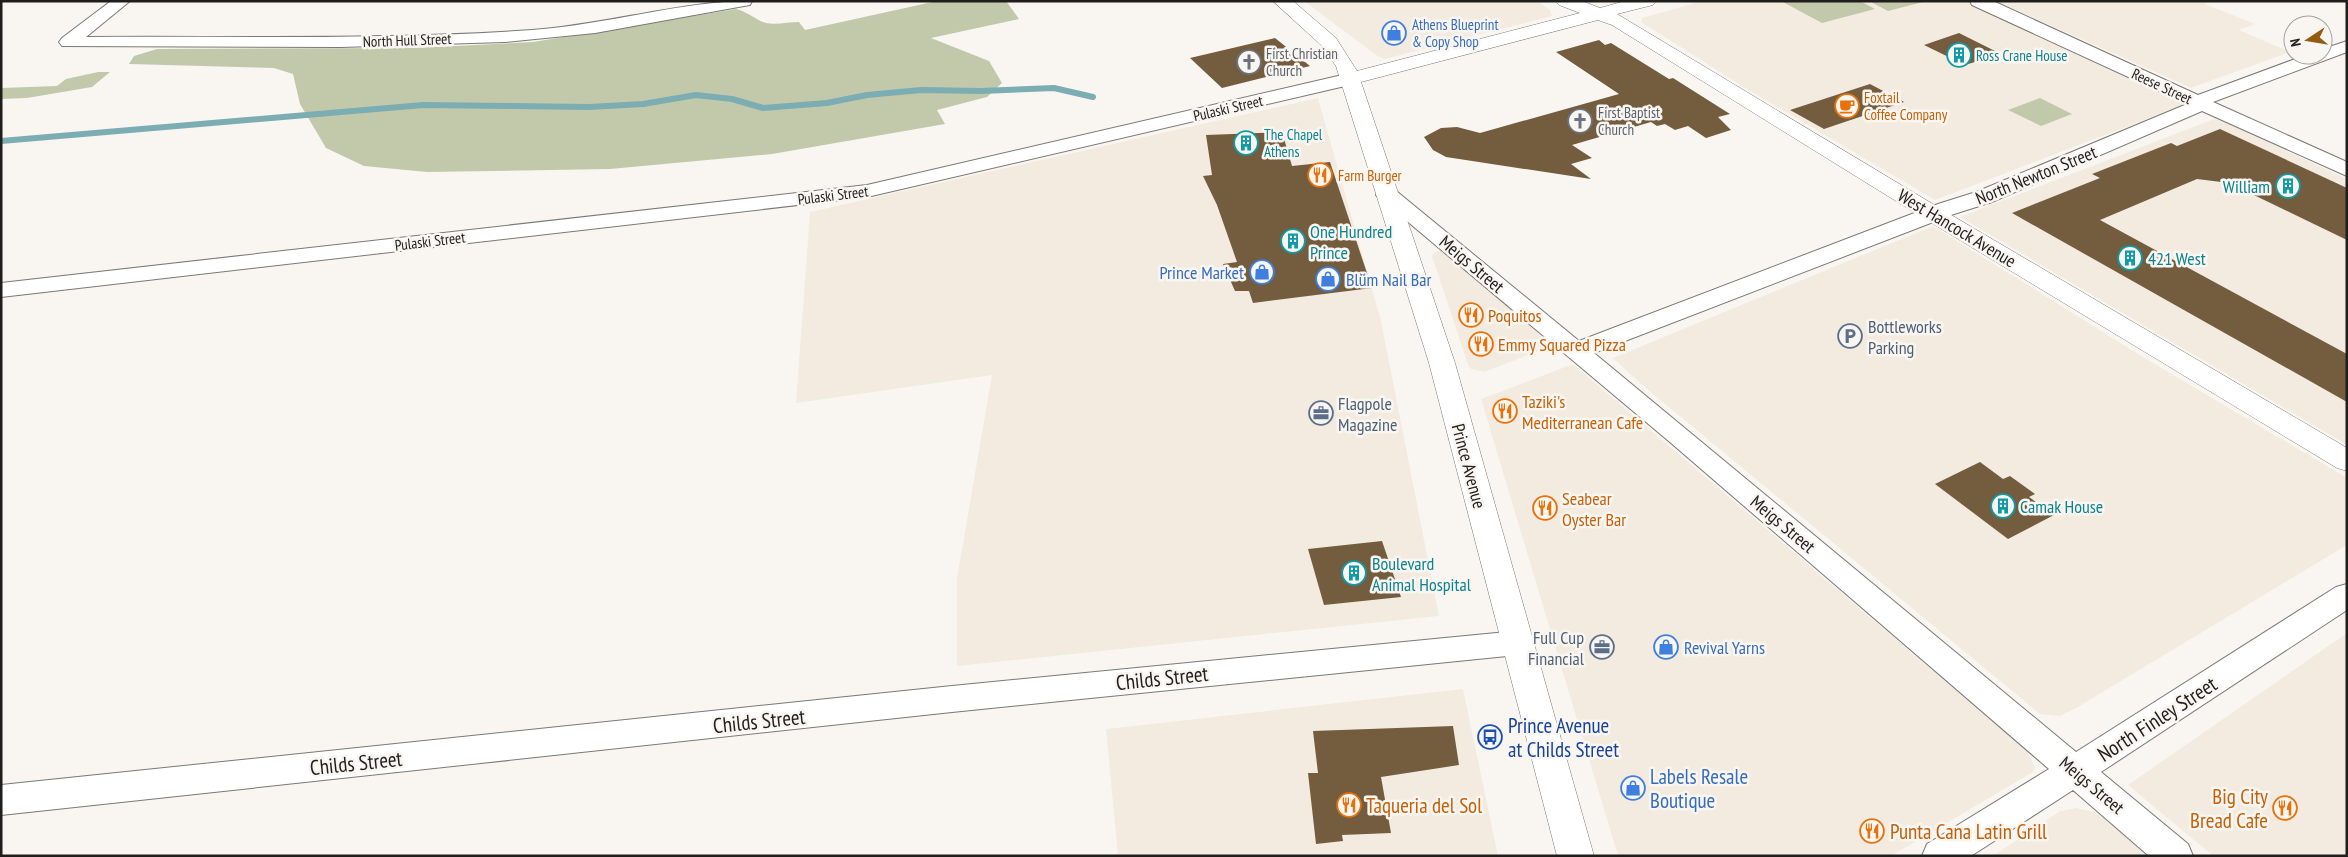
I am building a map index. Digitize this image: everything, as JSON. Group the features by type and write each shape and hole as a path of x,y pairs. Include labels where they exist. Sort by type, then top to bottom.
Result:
{"street":[{"name":"North Hull Street","path":"122,1 68,42 340,42 505,38 591,28 698,6 744,1"},
{"name":"Prince Avenue","path":"1282,1 1329,42 1346,66 1351,79 1442,363 1576,856"},
{"name":"West Hancock Avenue","path":"1565,1 1618,21 1933,214 2347,461"},
{"name":"Pulaski Street","path":"1,290 867,191 1351,79 1647,1"},
{"name":"Reese Street","path":"1978,1 2347,170"},
{"name":"North Newton Street","path":"2333,51 2347,46"},
{"name":"North Newton Street","path":"1576,350 2045,172 2192,109 2207,98 2296,65"},
{"name":"Meigs Street","path":"1387,195 1576,350 2175,856"},
{"name":"North Finley Street","path":"1940,856 2075,772 2347,595"},
{"name":"Childs Street","path":"1,800 712,726 952,699 1517,643"}],"shaded area":[{"path":"1304,1 1537,1 1550,10 1552,16 1385,59 1379,57"},
{"path":"1702,1 1967,1 2181,100 2181,106 1935,200 1747,89 1641,22 1642,18"},
{"path":"1996,1 2211,1 2205,4 2255,24 2239,30 2283,49 2283,55 2191,88"},
{"path":"1318,98 1381,321 1439,616 957,666 957,578 992,375 796,403 810,212"},
{"path":"2214,119 2223,121 2347,179 2347,445 1960,217"},
{"path":"1933,226 2143,357 2347,478 2347,545 2076,708 2060,716 2040,714 1641,384 1613,358"},
{"path":"1435,252 1447,253 1550,341 1551,346 1484,372 1471,369 1468,365 1432,256"},
{"path":"1573,364 2027,751 2035,767 2033,772 1891,856 1618,856 1481,399"},
{"path":"2347,633 2347,856 2213,856 2128,785"},
{"path":"1463,689 1498,856 1118,856 1106,729"},
{"path":"2076,808 2099,813 2147,856 1993,856 2060,811"}],"green space":[{"path":"937,1 1006,1 1019,19 931,38 989,61 1002,83 987,97 937,110 945,124 772,154 610,169 427,172 364,166 326,148 300,104 293,74 274,68 129,64 134,56 157,49 415,48 533,42 736,9 766,23 799,22 805,30"},
{"path":"1781,1 1860,1 1875,9 1822,23"},
{"path":"1869,1 1927,1 1888,11"},
{"path":"98,72 110,72 92,87 27,98 1,99 1,88 57,86 66,79"},
{"path":"2040,98 2072,114 2041,126 2008,110"}],"building":[{"path":"1959,33 2001,54 1965,65 1924,45"},
{"name":"First Christian Church","path":"1275,38 1310,66 1222,88 1190,58"},
{"name":"First Baptist Church","path":"1599,40 1605,45 1611,43 1669,79 1673,78 1730,114 1718,117 1731,130 1706,138 1688,126 1675,130 1665,124 1657,126 1651,122 1572,145 1592,158 1571,164 1591,179 1446,157 1433,150 1424,137 1441,128 1457,127 1480,133 1619,94 1556,52"},
{"name":"Foxtail Coffee Company","path":"1870,84 1904,102 1824,129 1790,110"},
{"path":"2220,129 2347,188 2347,240 2229,183 2197,179 2100,220 2347,354 2347,402 2012,213 2100,178 2092,174 2171,143 2177,146"},
{"name":"One Hundred Prince","path":"1282,132 1292,166 1330,162 1372,288 1253,303 1249,291 1235,291 1223,264 1237,262 1217,205 1203,176 1212,175 1206,135"},
{"name":"Camak House","path":"1980,462 2003,479 2010,476 2035,494 2029,497 2054,515 2008,539 1935,484"},
{"name":"Boulevard Animal Hospital","path":"1382,541 1401,597 1324,605 1308,549"},
{"name":"Taqueria del Sol","path":"1453,726 1459,765 1381,777 1391,833 1342,835 1343,841 1316,844 1308,773 1318,773 1313,731"}],"waterway":[{"path":"1,141 423,105 589,107 643,104 696,95 732,99 763,108 827,103 867,95 921,90 981,91 1054,88 1093,97"}],"place":[{"name":"Athens Blueprint & Copy Shop","path":"1394,33"},
{"name":"Ross Crane House","path":"1959,55"},
{"name":"First Christian Church","path":"1249,62"},
{"name":"Foxtail Coffee Company","path":"1847,106"},
{"name":"First Baptist Church","path":"1580,121"},
{"name":"The Chapel Athens","path":"1246,143"},
{"name":"Farm Burger","path":"1320,175"},
{"name":"William","path":"2288,186"},
{"name":"One Hundred Prince","path":"1293,241"},
{"name":"421 West","path":"2130,258"},
{"name":"Prince Market","path":"1262,272"},
{"name":"Blüm Nail Bar","path":"1328,279"},
{"name":"Poquitos","path":"1471,315"},
{"name":"Bottleworks Parking","path":"1850,336"},
{"name":"Emmy Squared Pizza","path":"1481,344"},
{"name":"Taziki's Mediterranean Cafe","path":"1505,411"},
{"name":"Flagpole Magazine","path":"1321,413"},
{"name":"Camak House","path":"2003,506"},
{"name":"Seabear Oyster Bar","path":"1545,508"},
{"name":"Boulevard Animal Hospital","path":"1354,573"},
{"name":"Full Cup Financial","path":"1602,647"},
{"name":"Revival Yarns","path":"1666,647"},
{"name":"Prince Avenue at Childs Street","path":"1490,737"},
{"name":"Labels Resale Boutique","path":"1633,788"},
{"name":"Taqueria del Sol","path":"1349,805"},
{"name":"Big City Bread Cafe","path":"2285,808"},
{"name":"Punta Cana Latin Grill","path":"1872,831"}]}
